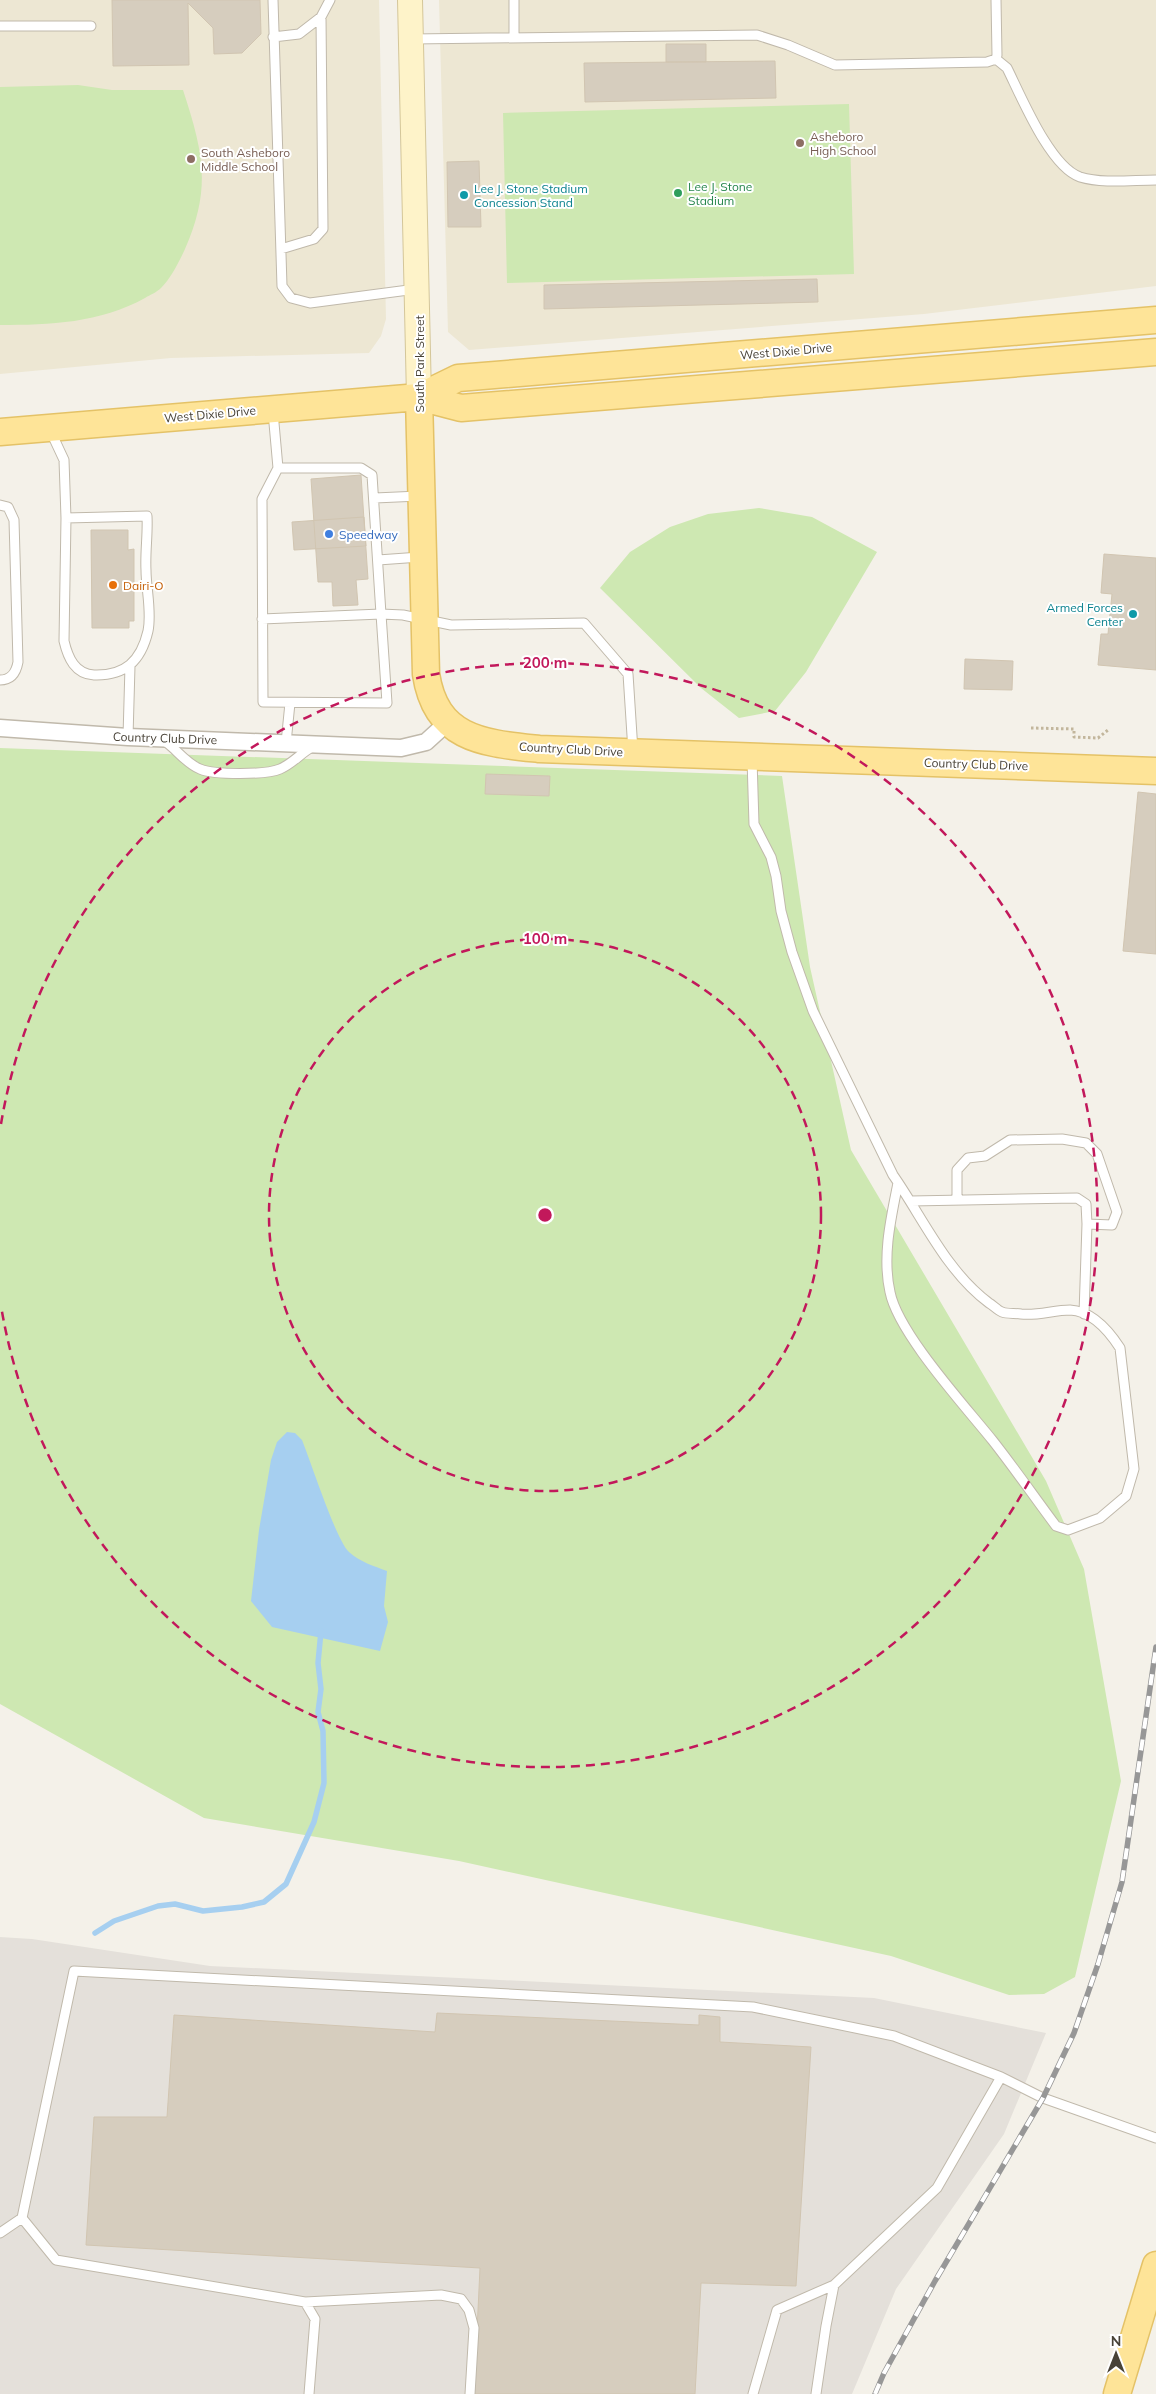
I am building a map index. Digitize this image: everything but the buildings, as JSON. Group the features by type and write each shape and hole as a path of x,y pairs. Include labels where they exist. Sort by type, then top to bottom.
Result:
{"main road":[{"name":"South Park Street","path":"410,0 425,619 429,689 434,704 448,722"},
{"name":"West Dixie Drive","path":"419,397 458,378 1156,320"},
{"name":"West Dixie Drive","path":"0,432 419,397 461,408 1156,352"},
{"name":"Country Club Drive","path":"448,722 466,735 488,743 539,749 1156,771"},
{"path":"1117,2394 1148,2322 1156,2265"}],"street":[{"name":"Country Club Drive","path":"0,728 128,737 401,748 426,742 448,722"}],"lane":[{"path":"273,0 282,286 291,298 310,303 418,288"},
{"path":"273,37 299,34 321,16 330,0"},
{"path":"514,0 514,37"},
{"path":"996,0 998,50 996,59"},
{"path":"281,249 314,239 323,229 321,16"},
{"path":"0,26 91,26"},
{"path":"411,39 757,35 788,45 835,65 987,62 996,59"},
{"path":"996,59 1007,68 1056,160 1070,172 1088,179 1156,180"},
{"path":"272,409 278,468 262,499 263,702 388,703 372,475 366,470 278,468"},
{"path":"49,427 64,460 66,518 64,641 68,655 77,669 86,674 116,674 130,666 141,648 148,631 145,566 148,541 147,516 66,518"},
{"path":"375,498 421,496"},
{"path":"0,505 8,507 12,513 15,530 18,662 13,675 3,680"},
{"path":"378,560 424,557"},
{"path":"262,619 381,614 451,624 584,623 628,674 633,752"},
{"path":"128,737 130,666"},
{"path":"286,743 290,703"},
{"path":"161,738 194,766 201,770 215,772 257,773 278,770 318,744"},
{"path":"752,756 754,824 771,857 776,876 780,911 792,952 813,1011 865,1121 898,1183 945,1256 977,1294 1001,1312 1028,1315 1071,1310 1090,1316 1110,1333 1120,1348 1134,1469 1126,1496 1100,1518 1068,1530 1056,1526 904,1325 890,1294 888,1276 888,1238 898,1183"},
{"path":"957,1200 957,1170 968,1158 985,1156 1010,1140 1043,1138 1086,1142 1097,1154 1117,1212 1112,1225 1087,1224"},
{"path":"911,1201 1077,1198 1086,1204 1084,1314"},
{"path":"0,2233 22,2218 74,1971 753,2007 894,2036 1001,2078 1043,2098 1156,2138"},
{"path":"753,2394 777,2310 834,2285 937,2188 1001,2078"},
{"path":"22,2218 56,2260 304,2302 441,2295 461,2299 469,2310 474,2328 470,2394"},
{"path":"816,2394 834,2285"},
{"path":"304,2302 314,2319 309,2394"}],"path":[{"path":"1031,728 1074,729 1074,737 1098,738 1108,730"}],"shaded area":[{"name":"South Asheboro Middle School","path":"0,0 379,0 386,319 381,336 369,353 171,358 0,374"},
{"name":"Asheboro High School","path":"439,0 1156,0 1156,286 924,314 469,350 448,332"},
{"path":"0,1937 32,1939 210,1966 874,1998 1046,2033 1004,2134 896,2289 852,2394 0,2394"}],"green space":[{"path":"78,85 112,90 183,90 196,132 202,170 199,207 193,227 183,254 168,280 159,289 145,298 93,318 56,323 0,325 0,87"},
{"name":"Lee J. Stone Stadium","path":"849,104 854,274 507,283 503,113"},
{"path":"759,508 812,517 877,552 806,672 775,711 739,718 701,688 600,588 630,552 670,527 708,514"},
{"path":"0,748 782,776 810,967 851,1150 1046,1481 1084,1569 1121,1781 1075,1977 1044,1994 1009,1995 891,1956 459,1861 204,1818 0,1704"}],"water":[{"path":"287,1432 295,1433 302,1440 337,1533 349,1552 367,1563 387,1571 384,1606 388,1622 380,1651 272,1627 251,1601 259,1530 271,1460 277,1442"}],"waterway":[{"path":"95,1933 114,1921 158,1906 175,1904 203,1911 242,1907 264,1902 286,1884 314,1822 324,1783 323,1731 318,1712 321,1689 318,1663 321,1631"}],"railway":[{"path":"875,2394 884,2373 935,2281 1043,2098 1074,2033 1098,1964 1122,1882 1156,1647"}],"place":[{"name":"Asheboro High School","path":"800,143"},
{"name":"South Asheboro Middle School","path":"191,159"},
{"name":"Lee J. Stone Stadium","path":"678,193"},
{"name":"Lee J. Stone Stadium Concession Stand","path":"464,195"},
{"name":"Speedway","path":"329,534"},
{"name":"Dairi-O","path":"113,585"},
{"name":"Armed Forces Center","path":"1133,614"}]}
